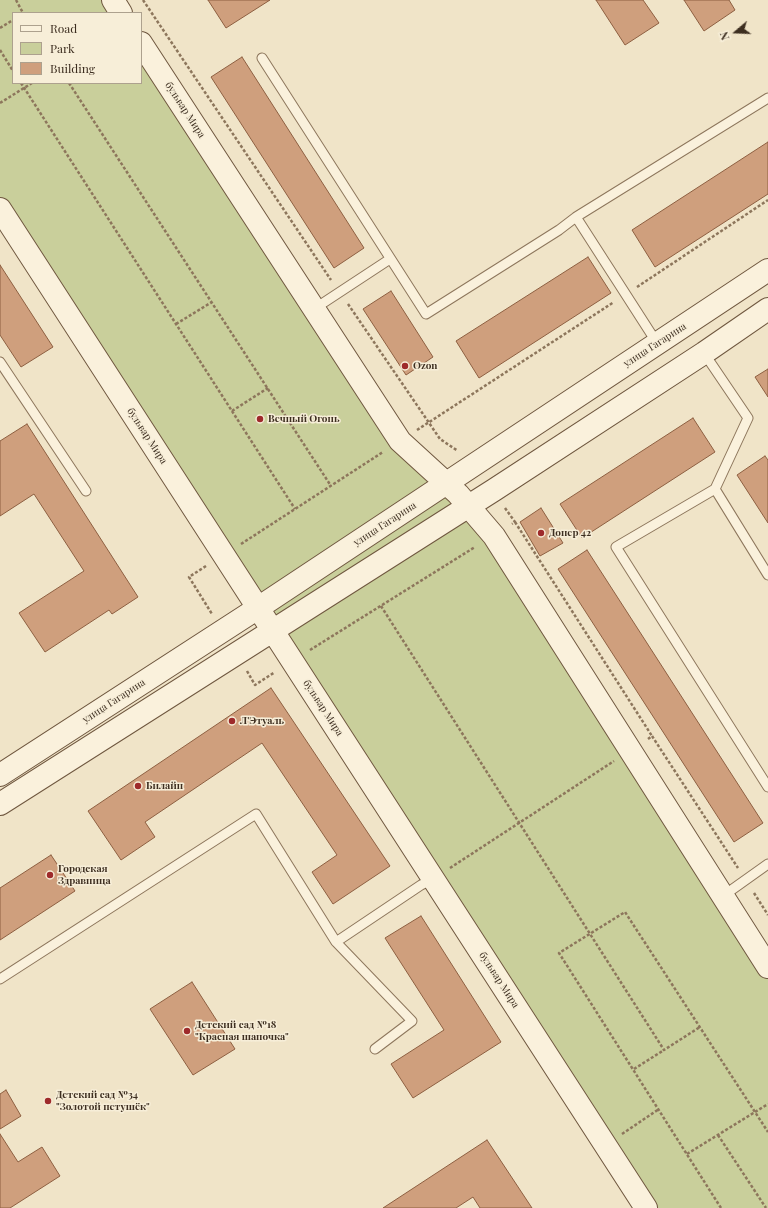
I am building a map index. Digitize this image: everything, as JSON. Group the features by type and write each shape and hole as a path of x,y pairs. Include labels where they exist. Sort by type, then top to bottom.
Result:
{"street":[{"path":"113,0 120,12"},
{"name":"бульвар Мира","path":"142,45 400,441 469,505 494,536 768,967"},
{"name":"бульвар Мира","path":"0,209 646,1208"},
{"name":"улица Гагарина","path":"0,775 258,608 768,270"},
{"path":"0,804 469,505 704,353 768,309"}],"lane":[{"path":"262,58 426,314 576,217 768,98"},
{"path":"576,217 657,344"},
{"path":"314,309 390,259"},
{"path":"704,353 748,418 715,489 616,547 768,787"},
{"path":"0,362 86,491"},
{"path":"715,489 768,576"},
{"path":"0,979 256,814 336,942 412,1021 375,1049"},
{"path":"723,896 768,864"},
{"path":"336,942 420,885 433,879"}],"path":[{"path":"16,0 22,12"},
{"path":"143,0 339,292 440,439"},
{"path":"0,28 12,21"},
{"path":"0,50 12,69"},
{"path":"22,84 295,509 625,295 768,200"},
{"path":"0,103 30,84"},
{"path":"70,84 331,486"},
{"path":"176,324 212,302"},
{"path":"232,411 268,388"},
{"path":"515,522 768,915"},
{"path":"380,606 664,1050"},
{"path":"433,879 652,736"},
{"path":"721,1208 560,953 625,912 768,1132"},
{"path":"634,1069 700,1027"},
{"path":"687,1154 768,1104"},
{"path":"606,1146 659,1109"},
{"path":"718,1135 766,1208"}],"green space":[{"path":"0,0 113,0 120,12 12,12 12,84 142,84 142,45 400,441 458,494 768,967 768,1208 646,1208 0,209"}],"building":[{"path":"208,0 270,0 226,28"},
{"path":"596,0 643,0 659,23 625,45"},
{"path":"684,0 729,0 735,10 704,31"},
{"path":"242,57 364,248 334,268 211,77"},
{"path":"768,142 768,194 655,267 632,230"},
{"path":"588,257 611,293 479,378 456,341"},
{"path":"0,265 53,347 21,367 0,335"},
{"path":"391,291 433,357 406,375 363,309"},
{"path":"768,369 768,397 755,377"},
{"path":"693,418 715,452 582,538 560,504"},
{"path":"27,424 138,597 112,614 109,610 45,652 19,613 84,571 34,494 0,516 0,441"},
{"path":"765,456 768,460 768,523 737,475"},
{"name":"Донер 42","path":"541,508 563,543 540,556 520,522"},
{"path":"587,550 763,823 734,842 558,569"},
{"path":"271,688 390,866 333,904 312,872 337,855 262,743 145,822 155,837 121,860 88,811"},
{"path":"51,855 75,891 0,940 0,888"},
{"path":"421,916 501,1042 413,1098 391,1064 444,1030 385,938"},
{"path":"192,982 235,1049 193,1075 150,1009"},
{"path":"6,1090 21,1116 0,1129 0,1094"},
{"path":"0,1134 18,1162 42,1147 60,1176 10,1208 0,1208"},
{"path":"487,1140 532,1208 480,1208 473,1197 456,1208 383,1208"}],"place":[{"name":"Ozon","path":"405,366"},
{"name":"Вечный Огонь","path":"260,419"},
{"name":"Донер 42","path":"541,533"},
{"name":"Л'Этуаль","path":"232,721"},
{"name":"Билайн","path":"138,786"},
{"name":"Городская Здравница","path":"50,875"},
{"name":"Детский сад №18 \"Красная шапочка\"","path":"187,1031"},
{"name":"Детский сад №34 \"Золотой петушёк\"","path":"48,1101"}]}
